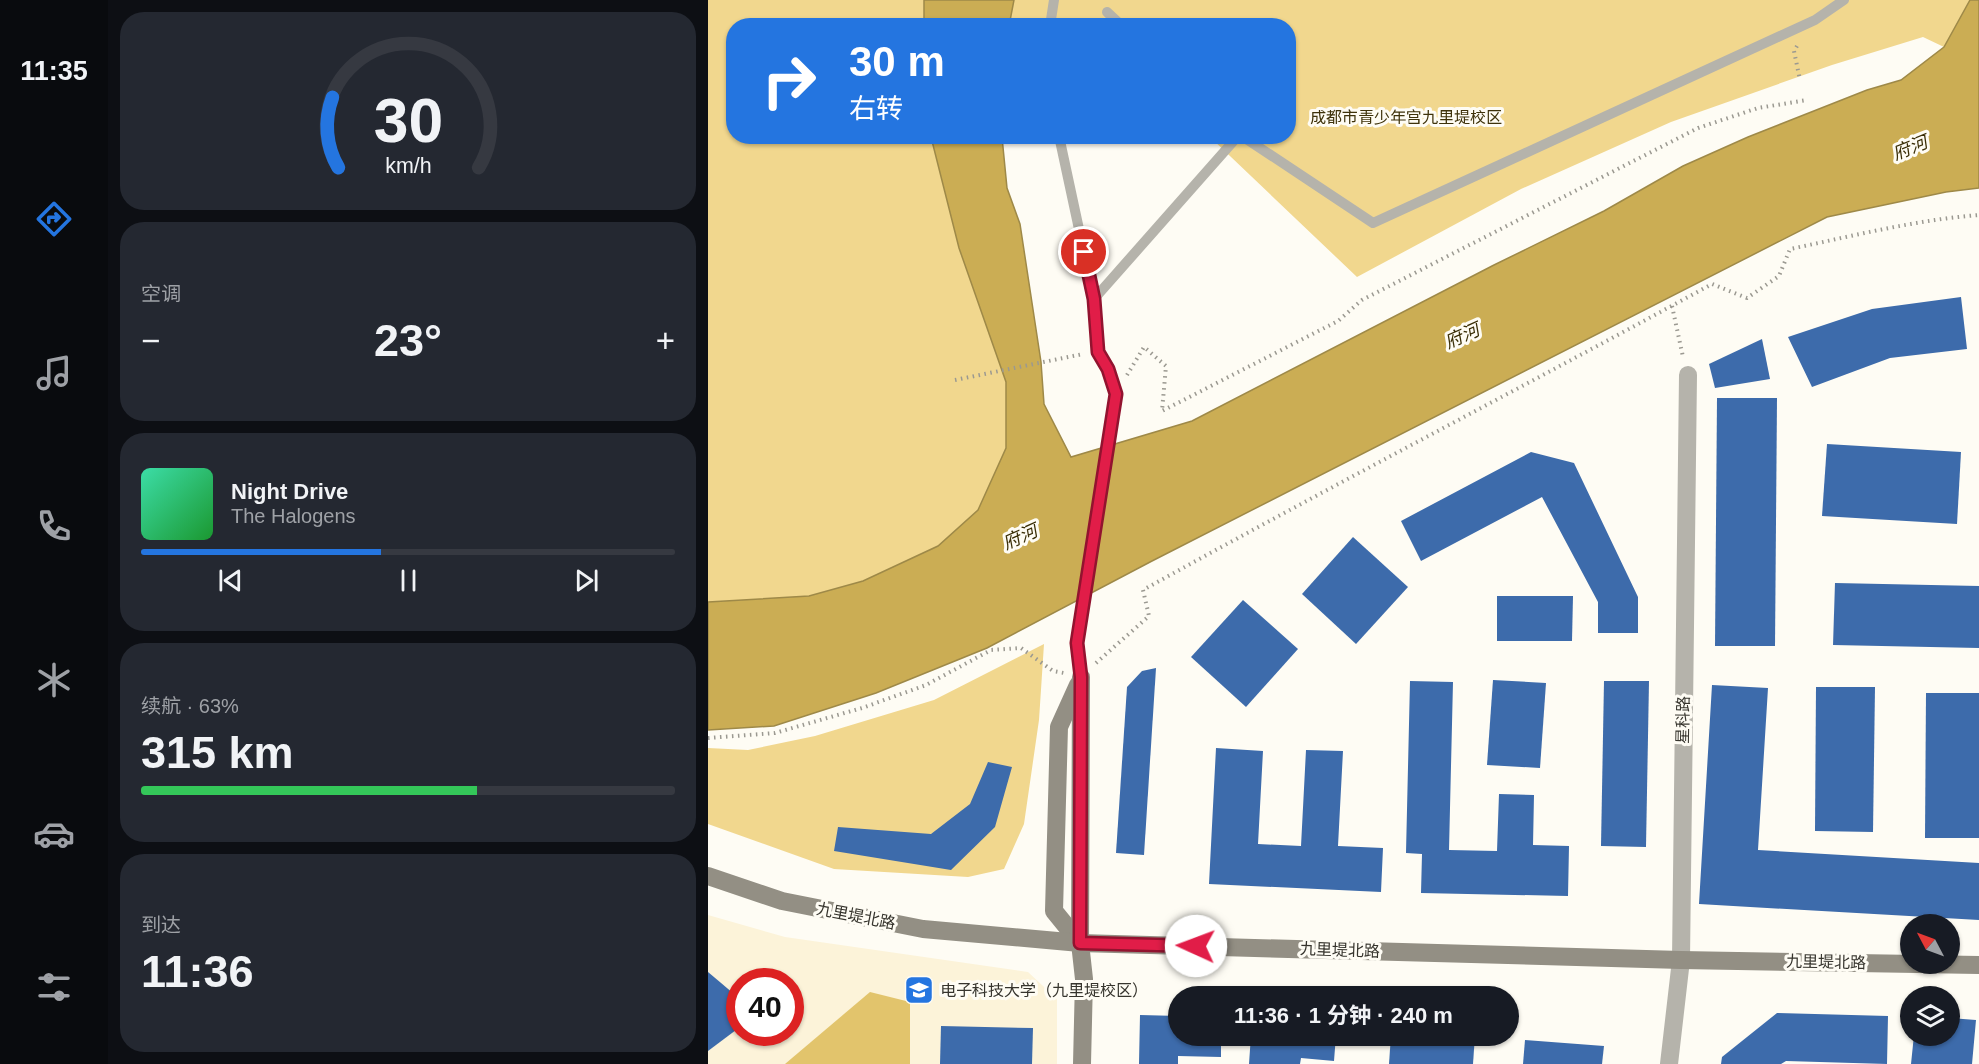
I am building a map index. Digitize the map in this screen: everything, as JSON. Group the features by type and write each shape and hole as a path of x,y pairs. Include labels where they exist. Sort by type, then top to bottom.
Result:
{"street":[{"name":"星科路","path":"1669,1064 1681,960 1688,375"},
{"path":"1080,943 1054,911 1059,727 1081,677"},
{"path":"1081,677 1082,1064"},
{"name":"九里堤北路","path":"708,876 782,901 923,929 1080,943 1681,960 1979,965"}],"lane":[{"path":"1051,18 1054,0"},
{"path":"1252,144 1372,223 1815,20 1844,0"},
{"path":"1107,12 1113,18"},
{"path":"1061,144 1094,299 1098,352 1108,369 1116,394 1077,643 1081,677"},
{"path":"1094,299 1233,144"}],"path":[{"path":"1800,80 1794,51 1815,20"},
{"path":"1116,394 1144,347 1166,366 1162,411 1338,321 1362,300 1698,128 1758,108 1807,100"},
{"path":"708,738 775,733 862,708 926,685 991,650 1021,648 1053,671 1081,677 1149,616 1143,590 1322,491 1543,376 1618,333 1712,284 1747,298 1779,276 1790,249 1873,230 1945,217 1979,215"},
{"path":"1672,306 1688,375"},
{"path":"955,380 1098,352"}],"shaded area":[{"name":"电子科技大学（九里堤校区）","path":"708,915 785,937 1028,972 1057,999 1057,1064 708,1064"},
{"path":"870,992 910,1002 910,1064 785,1064"}],"green space":[{"path":"708,0 924,0 924,18 726,18 726,144 933,144 959,248 1006,382 1006,448 978,510 938,546 863,581 809,596 708,602"},
{"name":"成都市青少年宫九里堤校区","path":"1014,0 1970,0 1944,47 1923,37 1832,65 1671,122 1521,189 1357,277 1217,144 1296,144 1296,18 1011,18"},
{"path":"1044,644 1039,720 1024,824 1004,869 968,877 834,869 708,824 708,748 748,750 815,736 934,700"}],"water":[{"path":"924,0 1014,0 1011,18 924,18"},
{"name":"府河","path":"1970,0 1979,0 1979,188 1946,192 1827,217 1152,561 987,648 876,693 774,726 708,730 708,602 809,596 863,581 938,546 978,510 1006,448 1006,382 959,248 933,144 1003,144 1007,188 1020,224 1041,362 1044,404 1071,457 1192,421 1494,265 1604,211 1683,166 1748,137 1867,90 1901,80 1944,47"}],"building":[{"path":"1961,297 1967,349 1890,358 1812,387 1788,337 1872,309"},
{"path":"1762,339 1770,379 1715,388 1709,364"},
{"path":"1717,398 1777,398 1775,646 1715,646"},
{"path":"1827,444 1961,452 1957,524 1822,516"},
{"path":"1531,452 1574,463 1638,597 1638,633 1598,633 1598,602 1542,497 1421,561 1401,521"},
{"path":"1353,537 1408,587 1356,644 1302,594"},
{"path":"1835,583 1979,586 1979,648 1833,645"},
{"path":"1497,596 1573,596 1572,641 1497,641"},
{"path":"1243,600 1298,649 1246,707 1191,657"},
{"path":"1156,668 1144,855 1116,853 1127,687 1142,671"},
{"path":"1493,680 1546,683 1540,768 1487,765"},
{"path":"1410,681 1453,682 1449,850 1497,851 1499,794 1534,795 1533,845 1569,846 1568,896 1421,893 1422,854 1406,853"},
{"path":"1604,681 1649,681 1646,847 1601,846"},
{"path":"1712,685 1768,688 1758,850 1979,863 1979,920 1960,919 1960,914 1900,915 1699,904"},
{"path":"1816,687 1875,687 1873,832 1815,831"},
{"path":"1926,693 1979,693 1979,838 1925,838"},
{"path":"1216,748 1263,751 1258,844 1301,846 1306,750 1343,751 1338,846 1383,848 1381,892 1209,884"},
{"path":"988,762 1012,767 995,827 951,870 834,851 838,827 931,834 970,804"},
{"path":"708,972 726,987 726,1038 708,1051"},
{"path":"1777,1013 1888,1016 1887,1064 1786,1061 1781,1064 1721,1064 1722,1057"},
{"path":"1140,1015 1168,1016 1168,1046 1221,1046 1221,1057 1178,1056 1178,1064 1139,1064"},
{"path":"1960,1019 1976,1020 1972,1064 1911,1064 1913,1046 1960,1046"},
{"path":"941,1026 1033,1028 1032,1064 940,1064"},
{"path":"1525,1040 1604,1046 1602,1064 1523,1064"},
{"path":"1250,1046 1335,1046 1334,1061 1301,1058 1300,1064 1249,1064"},
{"path":"1390,1046 1474,1046 1473,1064 1389,1064"}],"place":[{"name":"电子科技大学（九里堤校区）","path":"919,990"}],"route":[{"path":"1084,252 1094,299 1098,352 1108,369 1116,394 1077,643 1081,677 1080,943 1196,946"}]}
